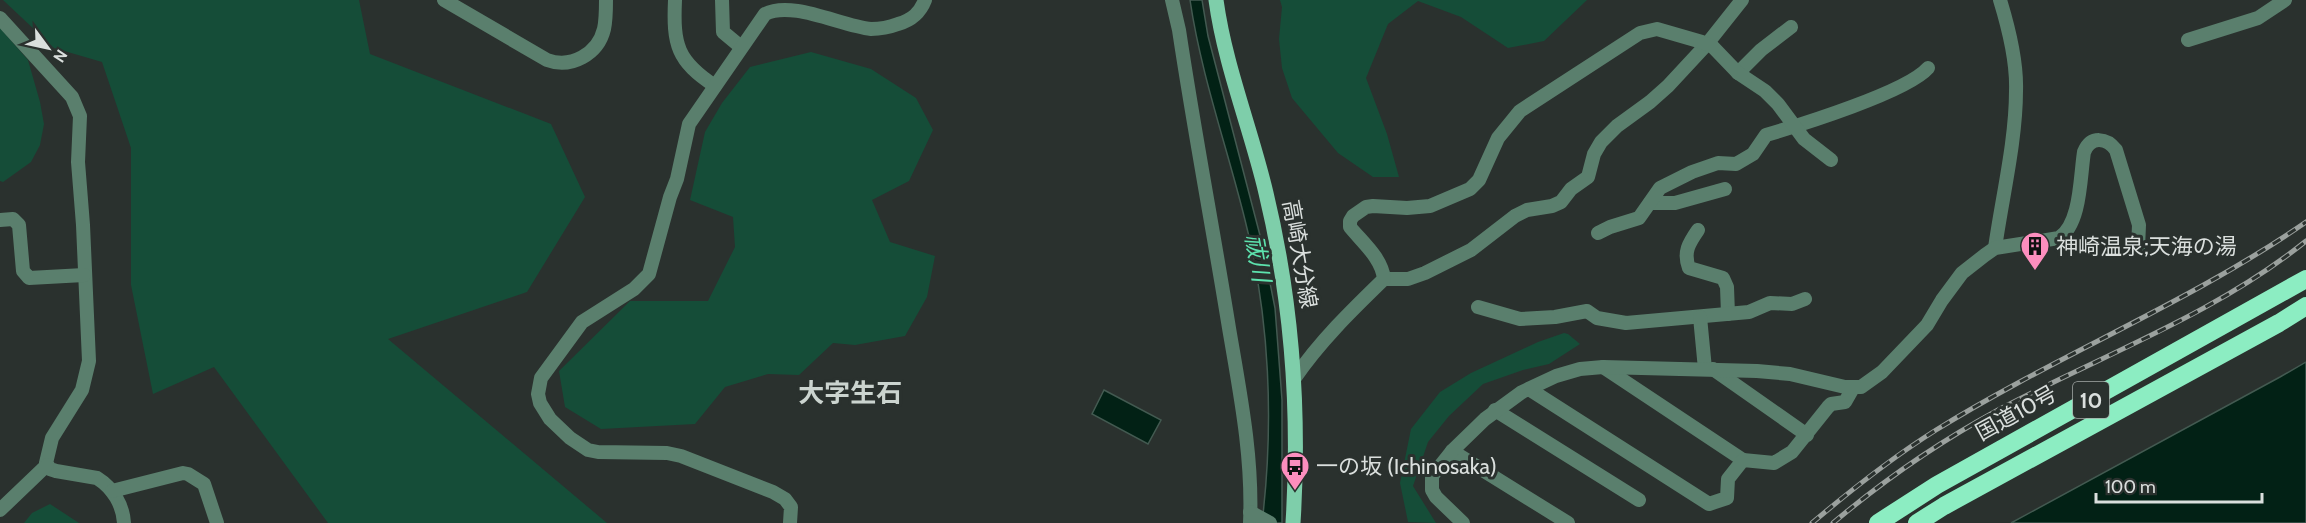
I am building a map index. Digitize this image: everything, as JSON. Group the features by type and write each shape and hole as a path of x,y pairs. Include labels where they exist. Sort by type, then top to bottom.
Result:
{"highway":[{"name":"国道10号","path":"1878,523 1937,484 2306,279"},
{"name":"国道10号","path":"1917,523 2306,306"}],"main road":[{"name":"高崎大分線","path":"1216,0 1271,216 1287,303 1294,379 1293,523"}],"street":[{"path":"444,0 548,60 560,63 572,62 593,50 604,30 606,0"},
{"path":"675,0 675,31 684,60 695,73 715,86"},
{"path":"722,0 723,32 741,47"},
{"path":"790,523 791,507 786,499 747,480 681,456 667,453 588,450 570,438 550,418 540,403 538,394 541,378 582,322 634,289 649,274 677,179 689,124 765,14 775,8 796,8 878,29 912,18 920,10 925,0"},
{"path":"1172,0 1235,361 1250,468 1252,517 1270,523"},
{"path":"1294,379 1354,306 1384,279 1408,279 1425,273 1471,250 1515,216 1527,210 1552,206 1561,202 1571,189 1588,177 1594,154 1601,142 1617,126 1662,91 1707,44 1742,0"},
{"path":"1995,248 2014,124 2016,92 2016,76 2000,0"},
{"path":"2188,40 2258,18 2285,0"},
{"path":"0,18 72,98 78,108 81,123 77,151 89,330 88,370 76,402 52,438 45,458 47,465 56,471 98,478 112,490 121,507 124,523"},
{"path":"1738,73 1761,50 1791,27"},
{"path":"1384,279 1384,274 1374,256 1350,227 1350,221 1359,210 1372,206 1398,208 1430,206 1470,189 1479,180 1498,138 1520,111 1632,36 1648,30 1658,29 1707,44 1738,73 1765,91 1804,138 1831,160"},
{"path":"1598,233 1639,218 1660,188 1692,172 1718,163 1736,164 1753,154 1766,135 1796,127 1877,96 1921,77 1928,68"},
{"path":"1463,523 1436,497 1432,490 1432,476 1452,451 1495,410 1556,376 1580,369 1603,367 1709,369 1790,374 1852,388 1871,381 1927,325 1962,273 1995,248 2059,238 2066,234 2076,209 2084,152 2086,147 2097,140 2103,139 2111,143 2116,150 2139,225 2138,248"},
{"path":"1650,203 1675,203 1725,189"},
{"path":"0,220 13,219 19,225 23,272 29,278 84,275"},
{"path":"1698,230 1689,242 1686,259 1689,268 1723,278 1727,287 1728,314"},
{"path":"1478,307 1520,319 1555,317 1587,311 1597,318 1626,323 1749,312 1770,303 1792,304 1806,298"},
{"path":"1700,317 1709,369 1807,435"},
{"path":"1603,367 1743,460 1774,463 1792,452 1831,404 1845,402 1852,388"},
{"path":"1529,389 1709,504 1727,498 1728,479 1743,460"},
{"path":"1495,410 1639,500"},
{"path":"1452,451 1568,523"},
{"path":"0,510 47,465"},
{"path":"112,490 174,474 188,474 204,484 218,523"}],"shaded area":[{"path":"3,0 359,0 370,54 551,124 585,197 527,292 388,339 607,523 328,523 214,367 153,394 131,285 131,148 102,62 54,48"},
{"path":"1280,0 1587,0 1544,41 1508,48 1461,17 1418,1 1388,24 1366,78 1387,134 1399,177 1373,177 1338,153 1292,98 1282,68 1279,39 1282,7"},
{"path":"0,28 28,60 44,124 40,145 31,162 3,182 0,181"},
{"path":"811,52 871,69 916,98 933,130 909,181 872,200 890,242 935,256 927,297 905,336 855,345 833,343 799,375 768,374 725,387 695,424 601,429 565,407 559,371 630,301 708,301 735,247 733,217 690,200 705,132 722,103 750,67"},
{"path":"1564,333 1580,344 1549,364 1483,384 1449,416 1428,442 1413,486 1436,523 1408,522 1400,483 1411,429 1440,392 1471,373 1538,342"},
{"path":"50,504 79,523 24,523 32,513"}],"water":[{"name":"祓川","path":"1190,0 1202,0 1208,36 1262,243 1275,308 1282,400 1282,523 1262,523 1268,448 1268,409 1265,333 1260,295 1245,220 1207,83"},
{"path":"2306,362 2306,523 2011,523 2280,377"},
{"path":"1104,390 1161,420 1148,444 1092,414"}],"railway":[{"path":"1812,523 1872,474 1936,430 2028,377 2216,278 2306,222"},
{"path":"1833,523 1892,477 1954,435 2037,390 2196,312 2234,291 2306,241"}],"place":[{"name":"神崎温泉;天海の湯","path":"2035,272"},
{"name":"一の坂 (Ichinosaka)","path":"1295,492"}],"district":[{"name":"大字生石","path":"850,393"}]}
